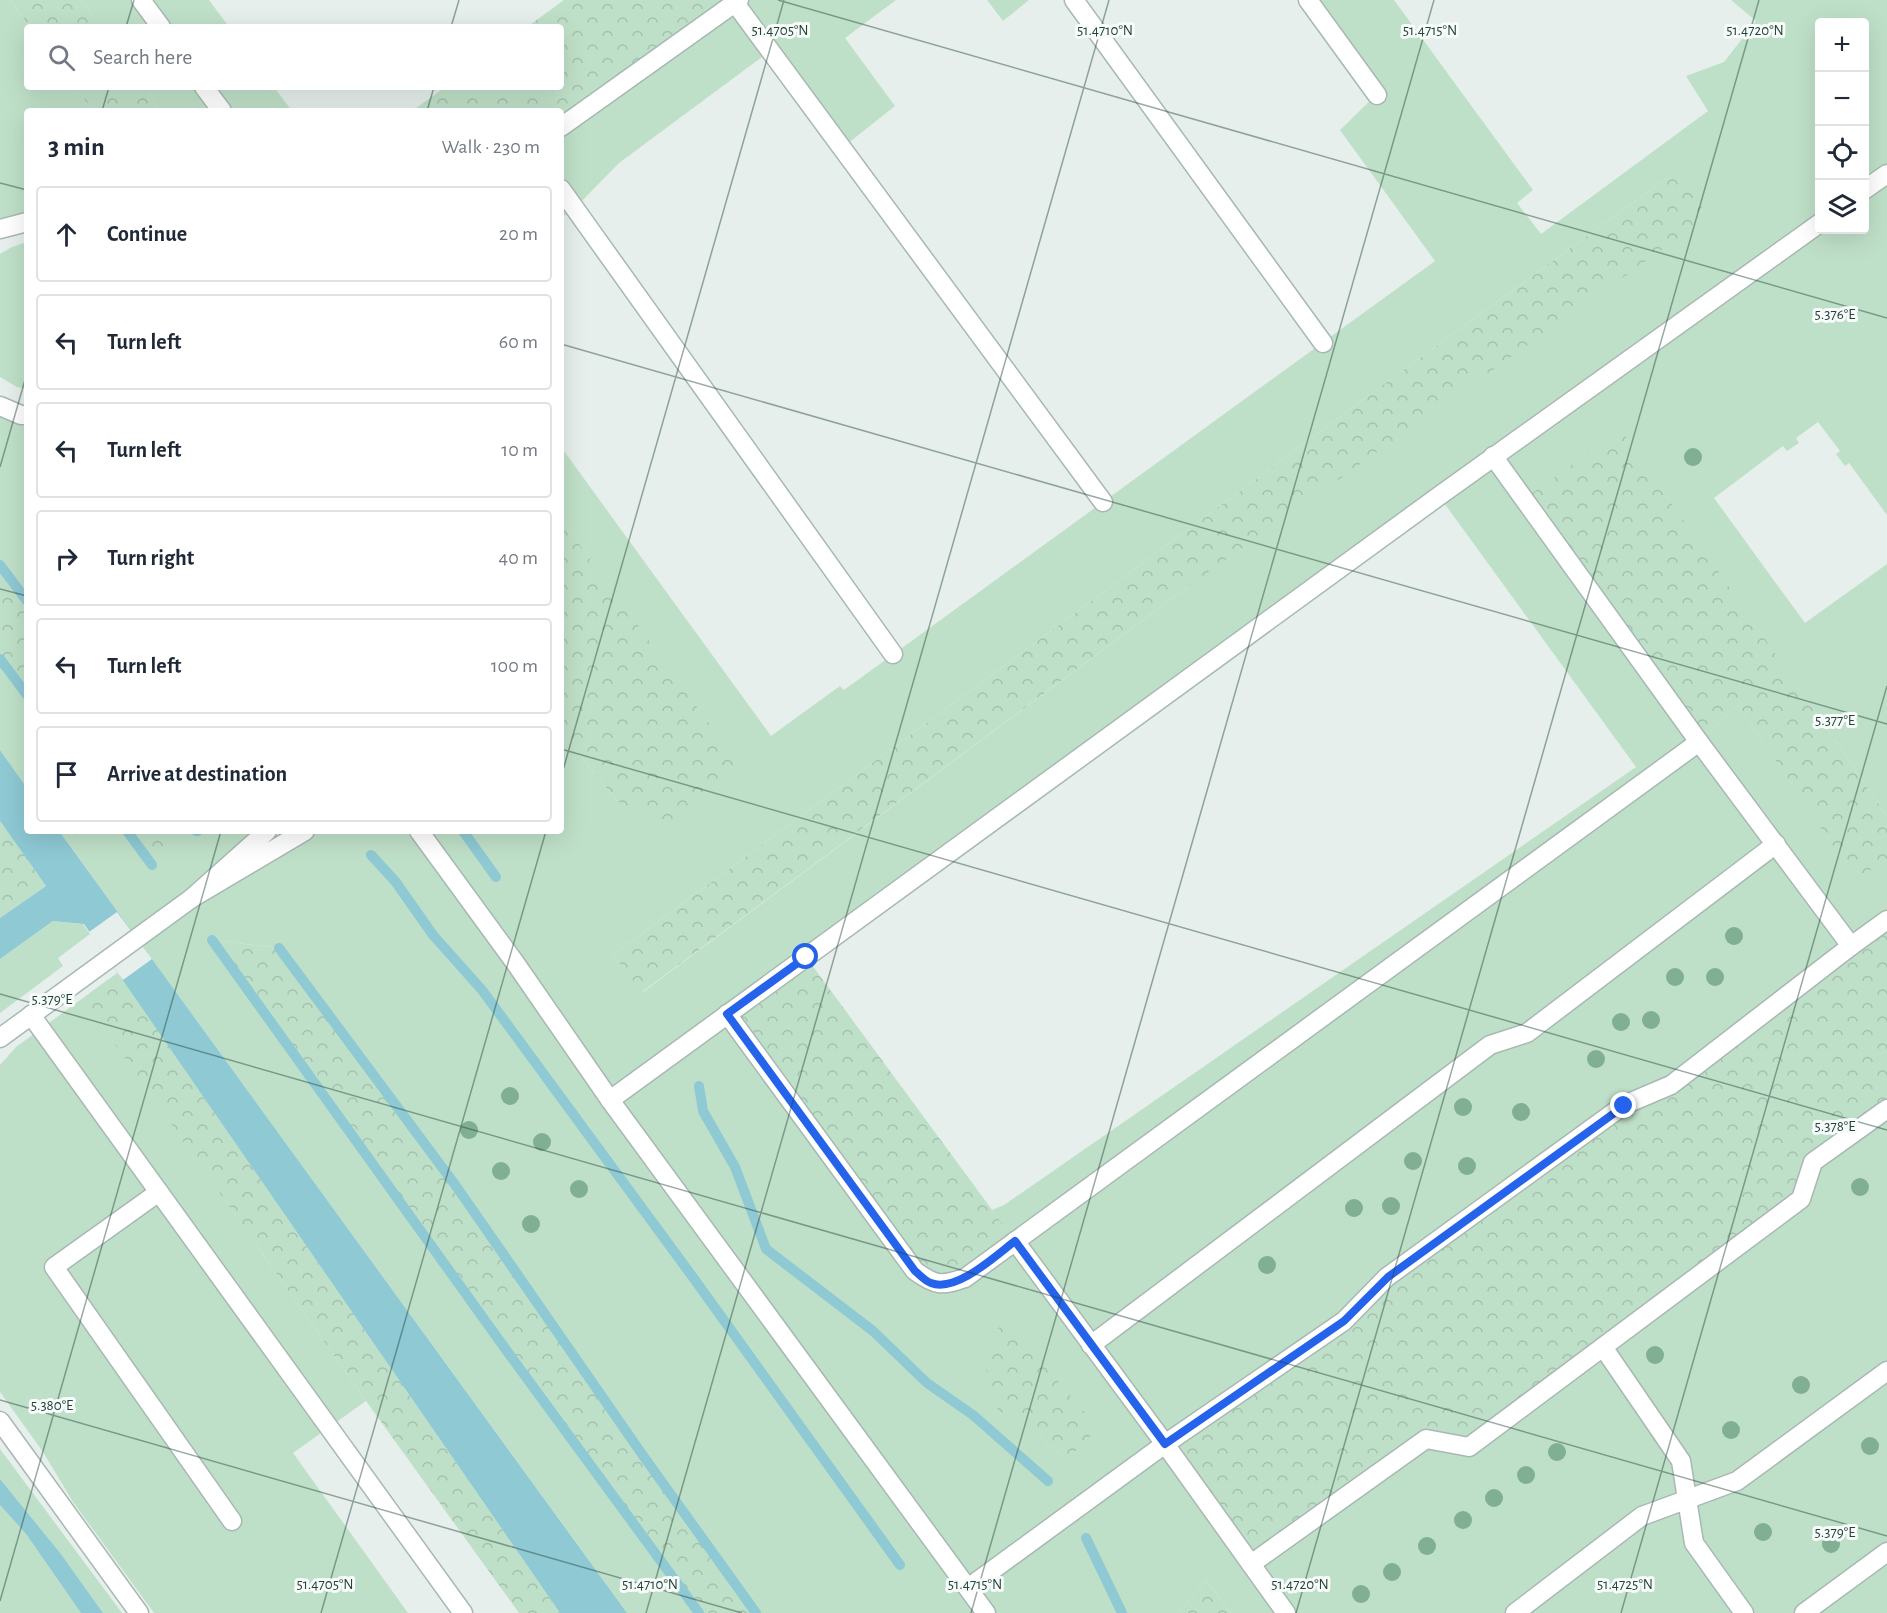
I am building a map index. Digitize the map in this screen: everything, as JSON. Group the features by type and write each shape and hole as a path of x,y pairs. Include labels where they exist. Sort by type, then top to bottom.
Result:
{"lane":[{"path":"141,0 159,24"},
{"path":"1074,0 1323,343"},
{"path":"1308,0 1377,95"},
{"path":"564,125 737,1 1103,502"},
{"path":"206,90 220,108"},
{"path":"1869,187 1887,174"},
{"path":"564,193 893,654"},
{"path":"0,230 24,223"},
{"path":"610,1100 1493,456 1815,227"},
{"path":"0,406 24,415"},
{"path":"1493,456 1699,742 1851,946"},
{"path":"727,1014 915,1271 931,1283 945,1285 965,1278 1699,742"},
{"path":"192,898 264,834"},
{"path":"0,1038 192,898 300,834"},
{"path":"421,834 516,964 610,1100 986,1613"},
{"path":"1091,1345 1490,1046 1527,1033 1776,844"},
{"path":"968,1588 1165,1444 1344,1321 1388,1277 1624,1106 1671,1085 1887,920"},
{"path":"31,1015 463,1613"},
{"path":"1251,1564 1426,1439 1469,1447 1801,1199 1813,1162 1887,1109"},
{"path":"159,1192 54,1267 232,1521"},
{"path":"1015,1241 1286,1613"},
{"path":"1603,1347 1681,1461 1694,1543 1744,1613"},
{"path":"1515,1613 1642,1516 1737,1481 1887,1371"},
{"path":"0,1421 139,1613"},
{"path":"1804,1613 1887,1552"}],"green space":[{"path":"0,0 10,0 28,24 24,24 24,90 77,90 91,108 24,108 24,223 0,229"},
{"path":"10,0 81,0 99,24 28,24"},
{"path":"81,0 209,0 227,24 99,24"},
{"path":"564,0 739,0 564,125 564,108 416,108 441,90 564,90 564,24 531,24"},
{"path":"739,0 896,0 845,38 895,106 842,148 770,51 619,163 575,208 564,216 564,125"},
{"path":"987,0 1029,0 1003,21"},
{"path":"1308,0 1394,0 1533,190 1517,203 1541,234 1708,111 1686,76 1724,62 1756,21 1731,0 1887,0 1887,515 1849,463 1845,466 1836,454 1840,451 1818,422 1796,438 1799,443 1787,451 1783,446 1714,498 1805,623 1887,564 1887,816 1621,431 1700,741 1738,705 1856,879 1887,859 1887,920 1813,1162 1887,1109 1887,1613 1231,1613 1206,1580 1179,1613 756,1613 644,1457 456,1186 280,948 212,940 509,1354 699,1613 627,1613 61,834 129,834 152,865 192,834 264,834 196,895 300,834 564,834 564,736 617,801 738,765 564,523 564,451 771,736 840,686 844,690 1435,261 1340,130 1376,95","holes":["1678,170 1186,588 643,992 613,955 1421,357","1439,496 1636,767 1004,1205 992,1210 1015,1241 727,1014","1006,1322 1033,1354 1067,1460 1040,1437"]},
{"path":"77,90 148,90 156,108 91,108"},
{"path":"148,90 276,90 290,108 156,108"},
{"path":"1678,170 1708,217 1186,588 642,992 613,955 1421,357"},
{"path":"24,243 24,388 0,377 0,254"},
{"path":"0,406 24,414 24,597 0,565"},
{"path":"1621,430 1887,816 1887,859 1856,880 1738,705 1699,742 1524,499"},
{"path":"564,523 739,765 671,827 617,801 564,736"},
{"path":"0,565 24,597 24,691 0,659"},
{"path":"0,659 24,691 24,784 0,750"},
{"path":"0,821 46,886 0,918"},
{"path":"129,834 194,834 152,865"},
{"path":"1887,920 1887,1109 1813,1162 1801,1199 1469,1447 1426,1439 1251,1564 1165,1444 1624,1105 1671,1085"},
{"path":"53,921 83,924 90,934 58,958 63,966 0,1013 0,959"},
{"path":"212,940 279,948 456,1186 644,1457 756,1613 699,1613 509,1354"},
{"path":"806,957 1015,1241 965,1278 931,1283 727,1014"},
{"path":"117,973 123,980 89,1007 366,1401 293,1453 408,1613 154,1613 73,1502 43,1452 0,1392 0,1065 16,1047"},
{"path":"123,980 560,1613 519,1613 366,1401 88,1006"},
{"path":"1007,1322 1098,1428 1067,1460 1040,1437 998,1410 986,1368 990,1334"},
{"path":"0,1449 122,1613 103,1613 61,1554 0,1479"},
{"path":"0,1505 26,1534 81,1613 0,1613"},
{"path":"1206,1580 1231,1613 1179,1613"}],"water":[{"path":"0,750 24,784 24,834 61,834 627,1613 560,1613 84,924 53,921 0,959 0,918 46,886 0,821"},
{"path":"0,1479 61,1554 103,1613 81,1613 26,1534 0,1505"}],"pier":[{"path":"117,912 152,959 123,980 89,932"}],"waterway":[{"path":"0,565 24,597"},
{"path":"0,659 24,691"},
{"path":"129,834 152,865"},
{"path":"465,834 496,877"},
{"path":"371,855 395,881 433,935 482,990 900,1565"},
{"path":"212,940 509,1354 699,1613"},
{"path":"279,948 456,1186 644,1457 756,1613"},
{"path":"699,1086 703,1111 735,1167 766,1249 873,1331 927,1383 973,1415 1048,1481"},
{"path":"1086,1538 1122,1613"}],"route":[{"path":"806,957 727,1014 915,1271 931,1283 945,1285 965,1278 1015,1241 1165,1444 1344,1321 1388,1277 1624,1106"}]}
